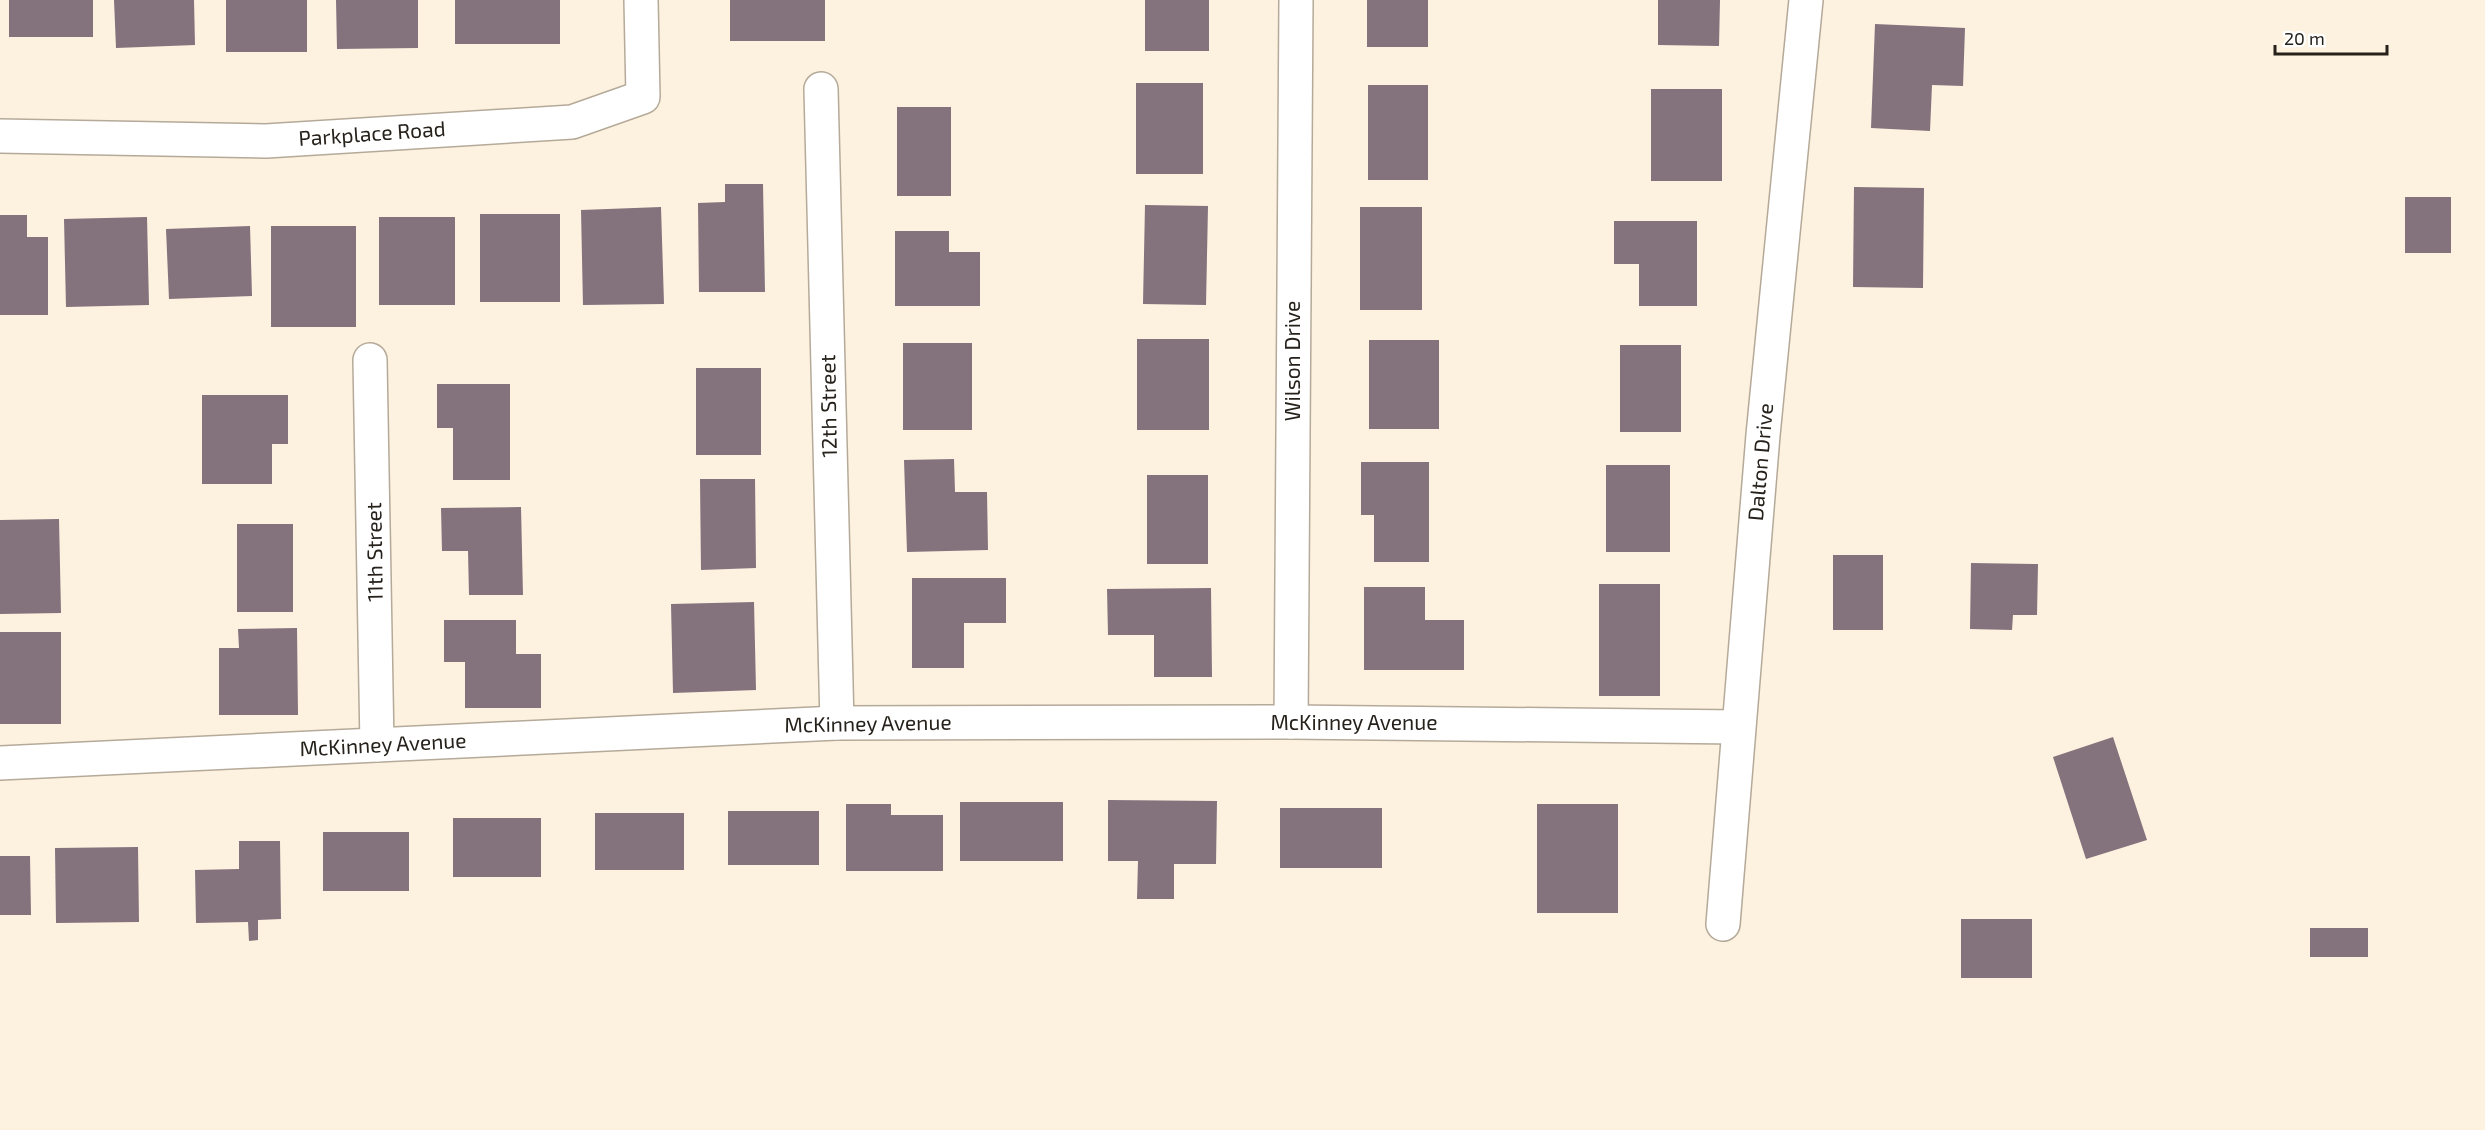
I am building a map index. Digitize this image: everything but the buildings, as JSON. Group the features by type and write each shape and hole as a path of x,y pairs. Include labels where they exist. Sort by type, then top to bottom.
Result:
{"street":[{"name":"Parkplace Road","path":"0,136 266,141 572,122 643,97 641,0"},
{"name":"Wilson Drive","path":"1291,722 1296,0"},
{"name":"Dalton Drive","path":"1723,924 1763,435 1806,0"},
{"name":"12th Street","path":"821,89 837,723"},
{"name":"11th Street","path":"370,360 378,745"},
{"name":"McKinney Avenue","path":"0,763 837,723 1291,722 1738,727"}]}
